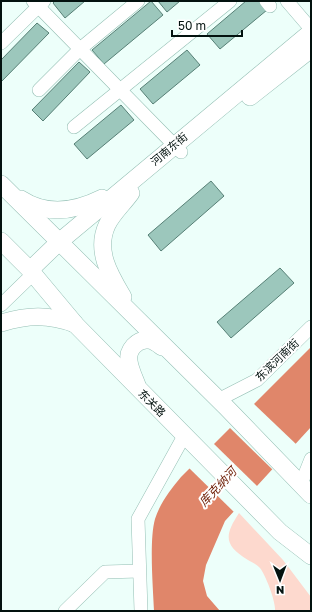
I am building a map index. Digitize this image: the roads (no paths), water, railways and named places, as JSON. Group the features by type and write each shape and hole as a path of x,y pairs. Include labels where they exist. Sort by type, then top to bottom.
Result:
{"main road":[{"name":"河南东街","path":"33,274 62,245 178,148 311,30"},
{"name":"河南东街","path":"178,148 311,49"},
{"path":"2,186 28,203 55,210 70,210 86,206 128,190"},
{"path":"2,186 303,486"},
{"path":"128,190 107,224 102,247 108,272 134,316"},
{"name":"东关路","path":"1,241 33,274 76,325 138,389 280,532 311,556"},
{"path":"1,323 34,316 48,316 76,325"},
{"path":"138,389 129,361 130,351 133,347 137,343 148,340 153,341 169,351"}],"street":[{"path":"39,90 80,49 138,1"},
{"path":"74,127 230,1"},
{"path":"287,1 311,30"},
{"path":"1,44 39,3 80,49 178,148"},
{"path":"1,304 33,274"},
{"name":"东滨河南街","path":"222,404 257,380 311,327"},
{"path":"141,611 138,519 190,441"},
{"path":"303,486 311,459"},
{"path":"65,611 105,572 140,571"}],"water":[{"name":"库克纳河","path":"311,347 311,427 225,521 206,565 203,581 207,596 220,611 154,611 152,539 155,519 163,502 181,477"}]}
